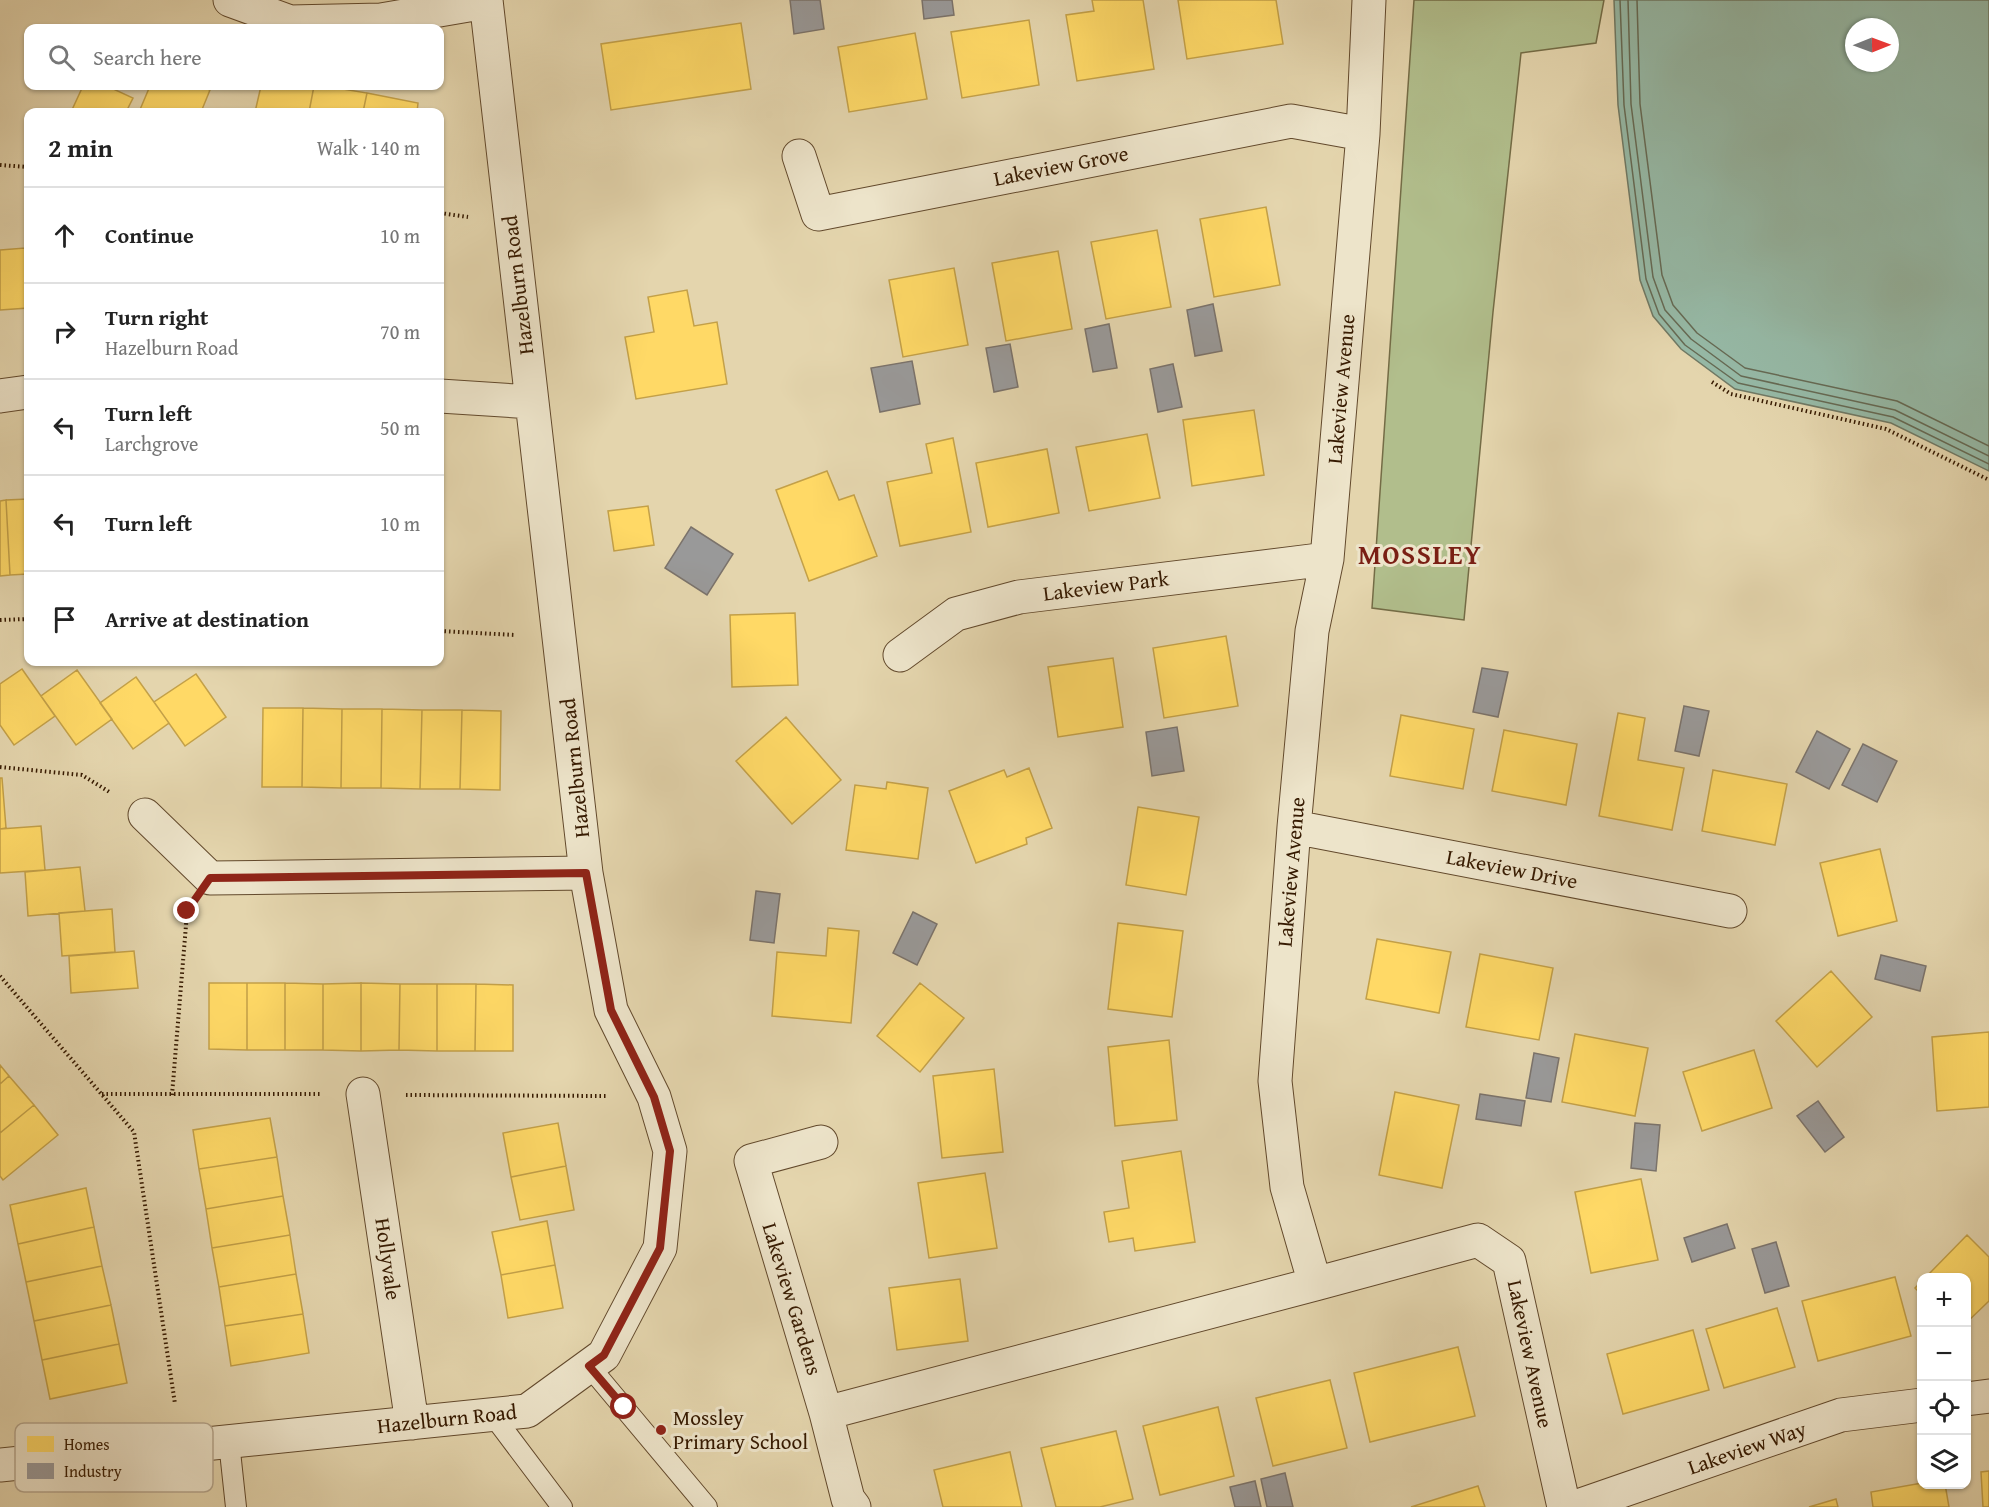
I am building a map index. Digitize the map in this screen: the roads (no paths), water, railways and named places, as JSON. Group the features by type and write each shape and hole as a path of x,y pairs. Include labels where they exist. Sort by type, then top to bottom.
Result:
{"street":[{"path":"231,0 290,22 381,20 486,1"},
{"name":"Lakeview Avenue","path":"1369,0 1363,134 1327,559 1312,631 1294,827 1275,1081 1287,1187 1315,1284 1478,1240 1509,1261 1564,1507"},
{"name":"Hazelburn Road","path":"213,1443 527,1411 604,1355 660,1248 670,1151 654,1097 611,1010 586,873 561,637 486,1"},
{"name":"Lakeview Grove","path":"799,156 819,214 1291,121 1363,134"},
{"path":"0,396 24,393"},
{"path":"444,396 532,402"},
{"name":"Lakeview Park","path":"900,655 956,614 1019,597 1327,559"},
{"path":"146,815 210,878 586,873"},
{"name":"Lakeview Drive","path":"1294,827 1730,911"},
{"name":"Hollyvale","path":"363,1094 412,1423"},
{"name":"Lakeview Gardens","path":"821,1142 751,1161 826,1413 848,1498 854,1507"},
{"path":"826,1413 1315,1284"},
{"path":"1971,1398 1989,1396"},
{"name":"Lakeview Way","path":"1575,1507 1841,1415 1917,1406"},
{"name":"Hazelburn Road","path":"0,1465 15,1463"}],"lane":[{"path":"589,1366 707,1507"},
{"path":"492,1414 562,1507"},
{"path":"229,1442 236,1507"}],"water":[{"path":"1614,0 1989,0 1989,471 1891,423 1735,389 1681,349 1653,316 1640,280 1618,105"}],"place":[{"name":"Mossley Primary School","path":"661,1430"}],"district":[{"name":"MOSSLEY","path":"1420,555"}]}
